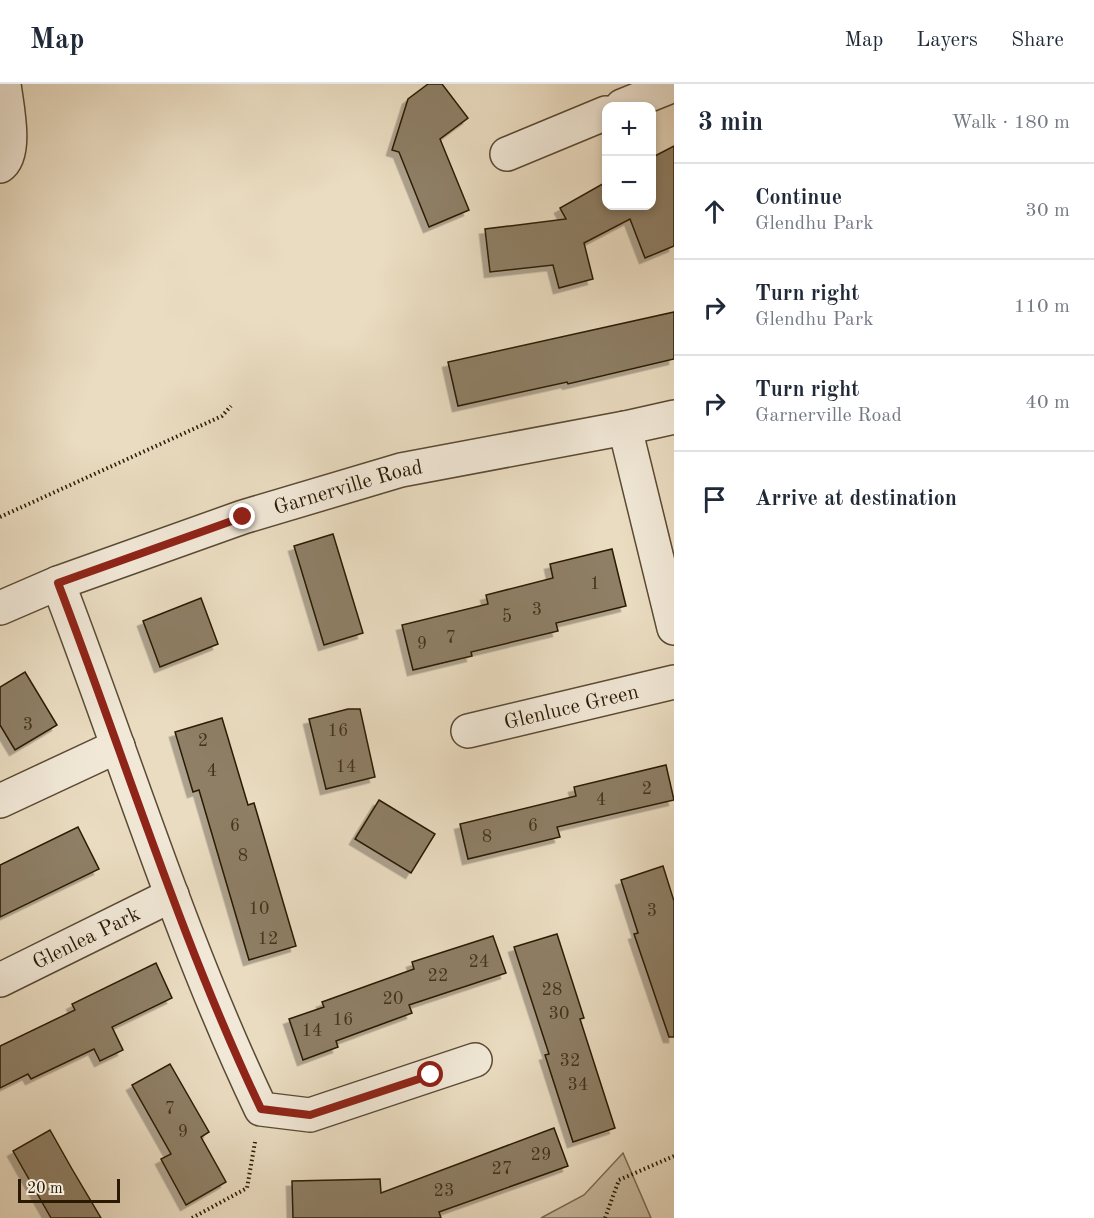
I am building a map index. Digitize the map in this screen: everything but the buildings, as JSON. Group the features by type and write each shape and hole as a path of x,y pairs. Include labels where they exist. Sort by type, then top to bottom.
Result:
{"street":[{"path":"0,166 4,163 10,142 4,84"},
{"path":"632,102 674,85"},
{"path":"507,154 602,115"},
{"name":"Garnerville Road","path":"0,608 58,583 243,517 401,470 674,417"},
{"path":"625,428 674,628"},
{"path":"58,583 172,895 236,1058 261,1109 310,1115 475,1060"},
{"name":"Glenluce Green","path":"468,731 674,682"},
{"path":"0,801 118,746"},
{"name":"Glenlea Park","path":"0,980 172,895"}],"path":[{"path":"0,517 222,416 231,406"},
{"path":"192,1218 247,1188 261,1109"},
{"path":"605,1218 619,1180 674,1156"}],"shaded area":[{"path":"623,1153 651,1218 541,1218 584,1195"}],"route":[{"path":"243,517 58,583 172,895 236,1058 261,1109 310,1115 431,1075"}]}
